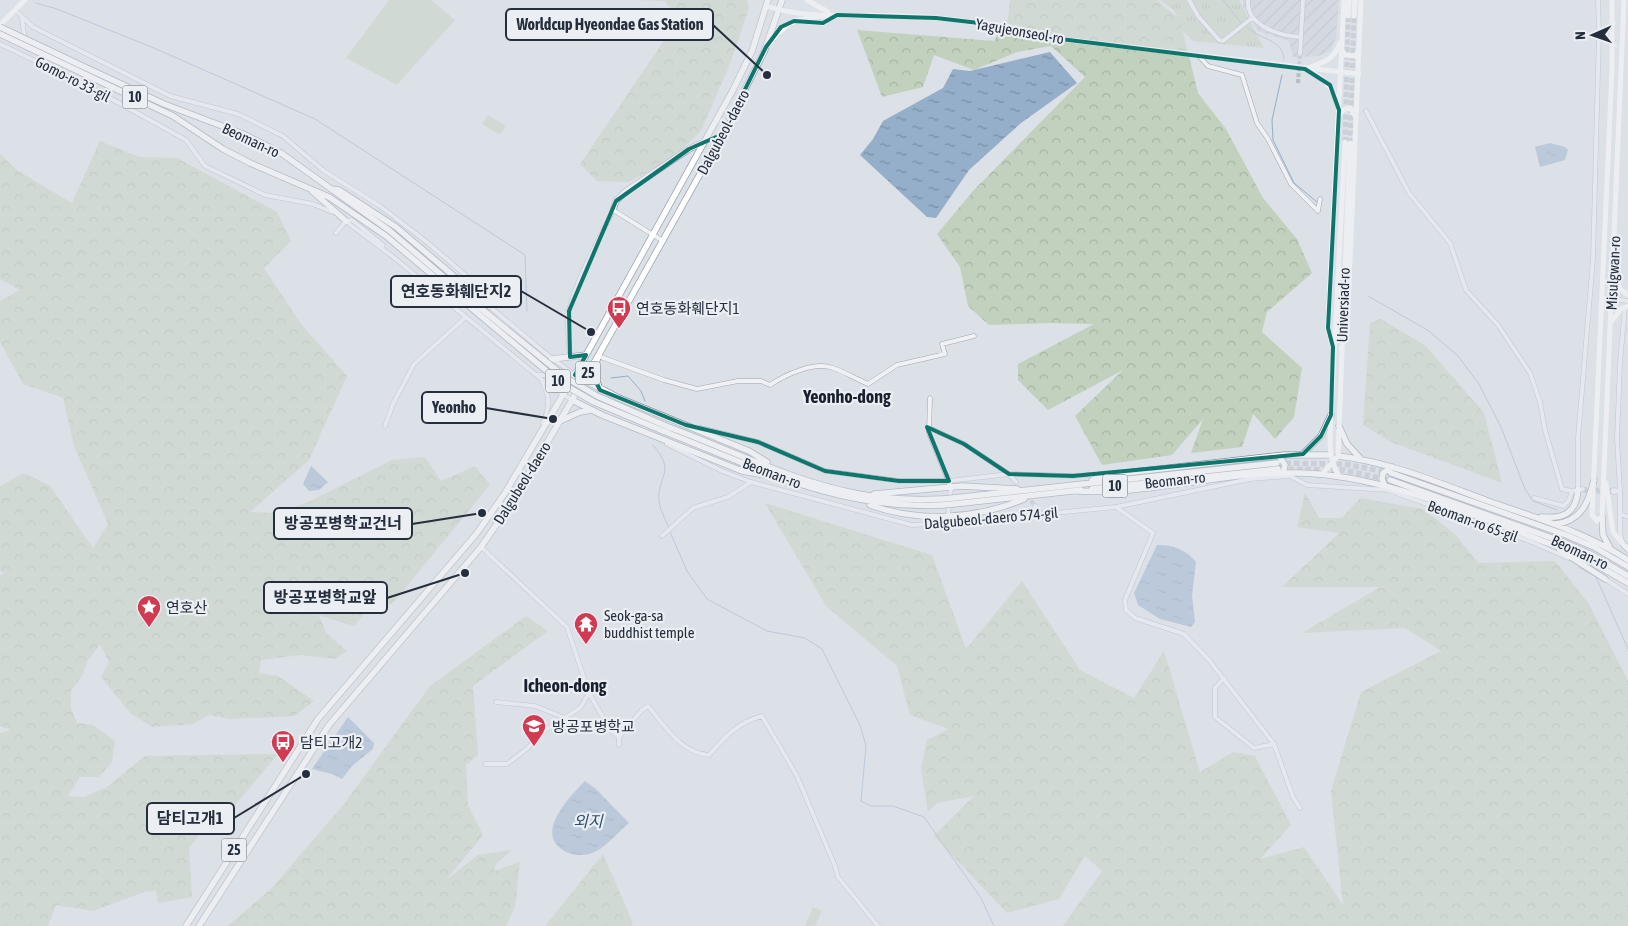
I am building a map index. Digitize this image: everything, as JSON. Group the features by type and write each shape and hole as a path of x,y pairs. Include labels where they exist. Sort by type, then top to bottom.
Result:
{"main road":[{"path":"0,26 25,0"},
{"name":"Dalgubeol-daero","path":"199,926 329,725 481,547 514,499 598,356 735,112 766,47 782,0"},
{"path":"807,0 835,15"},
{"path":"1333,347 1329,321 1344,0"},
{"path":"1349,0 1351,16 1355,0"},
{"path":"1341,348 1346,333 1348,307 1361,0"},
{"name":"Misulgwan-ro","path":"1612,0 1612,70 1592,517 1597,521 1602,516 1624,0"},
{"name":"Dalgubeol-daero","path":"186,926 282,775 329,706 477,533 533,448 704,142 752,51 767,3"},
{"name":"Yagujeonseol-ro","path":"767,3 778,10 835,15 904,16 995,24 1044,37 1198,54 1305,69"},
{"path":"766,47 781,27 794,20 835,15"},
{"name":"Beoman-ro","path":"0,26 173,116 223,149 329,198 379,232 565,378 597,396 664,428 783,475 859,498 907,506 1030,496 1077,487"},
{"name":"Beoman-ro","path":"0,34 164,104 262,143 281,153 390,231 471,304"},
{"path":"1305,69 1330,59 1338,50 1342,36"},
{"path":"1342,49 1345,55 1349,57 1355,56 1360,49"},
{"path":"1305,69 1359,74"},
{"path":"1305,69 1322,77 1330,85 1339,110"},
{"path":"1338,117 1344,110 1350,108 1356,117"},
{"path":"613,210 616,201 624,192 689,149 704,142"},
{"name":"Universiad-ro","path":"1338,456 1348,143 1333,347 1331,416 1330,455 1332,465 1339,476"},
{"path":"307,187 346,221"},
{"path":"328,188 340,190 396,227 489,306"},
{"path":"1603,263 1608,269 1613,268 1620,289 1628,295"},
{"path":"1610,323 1627,304"},
{"path":"1600,334 1606,332 1610,336"},
{"path":"550,357 586,355"},
{"path":"598,356 594,372 600,390"},
{"path":"575,375 600,390 749,451 783,475"},
{"path":"572,400 648,434 742,471 783,475"},
{"path":"560,421 580,412 591,410"},
{"path":"1303,454 1322,436 1331,416"},
{"path":"1339,426 1347,444 1361,460"},
{"path":"1077,487 1107,475 1303,454 1338,456 1361,460 1391,473 1554,524 1611,550 1628,560"},
{"path":"1279,456 1285,464 1283,473"},
{"path":"1322,474 1338,456"},
{"name":"Beoman-ro","path":"953,501 1027,490 1077,487 1277,466"},
{"path":"1604,466 1613,532 1627,547"},
{"path":"1077,487 1109,492 1283,473 1339,476 1385,486 1550,544 1586,558 1628,583"},
{"path":"1385,486 1382,480 1383,473 1391,473"},
{"name":"Beoman-ro","path":"1391,473 1566,535 1594,547 1628,567"},
{"name":"Beoman-ro","path":"1391,473 1564,542 1590,554 1628,576"},
{"path":"1554,524 1570,522 1580,513 1588,501 1594,480"},
{"path":"859,498 950,484 1002,486 1027,490"},
{"path":"1531,516 1551,518 1568,514 1573,509 1579,490"},
{"path":"859,498 904,514 948,520 1008,506 1030,496"},
{"path":"1602,516 1603,535 1611,550"},
{"path":"1550,544 1607,576"}],"street":[{"path":"1189,0 1198,16 1219,40 1223,41 1252,18"},
{"path":"1248,0 1252,18 1270,30 1301,37"},
{"path":"1300,54 1303,0"},
{"path":"1534,498 1564,506 1579,490 1578,438 1586,360 1596,200 1598,0"},
{"path":"15,10 21,17 39,30 170,96 238,114 283,136 324,170 380,206 428,243 471,280 489,306 538,348 575,375"},
{"path":"21,17 29,56"},
{"path":"25,36 32,30 39,30"},
{"name":"Gomo-ro 33-gil","path":"0,44 29,56 90,87 186,140 205,166 252,190 321,207 346,221 429,286 513,356 572,400"},
{"path":"1198,54 1208,66 1242,75 1257,122 1291,184 1318,211 1320,199"},
{"path":"1366,111 1409,193 1450,243 1466,290 1498,325 1530,373 1540,402 1545,430 1562,489 1579,490"},
{"path":"1596,200 1606,204"},
{"path":"570,357 568,335 569,311 578,283 613,210 663,241"},
{"path":"336,233 346,221"},
{"path":"1602,297 1627,304 1620,363 1617,439 1621,473 1620,533 1627,547 1621,552"},
{"path":"385,426 393,404 414,364 466,317"},
{"path":"598,356 664,380 697,389 738,381 760,381 770,385 786,375 809,368 831,367 849,377 868,384 897,366 945,354 942,344 974,336"},
{"path":"513,356 519,356 531,348 538,348"},
{"path":"536,374 544,376 548,371 550,357"},
{"path":"533,448 550,409 547,392 541,378"},
{"path":"930,398 929,428 950,484 948,520"},
{"path":"686,425 758,442 826,470 899,481 950,484 1009,474 1073,476 1150,470"},
{"path":"929,428 964,444 1009,474 1016,482"},
{"name":"Dalgubeol-daero 574-gil","path":"648,434 722,471 752,482 912,525 948,520 1116,507 1250,479 1290,476 1307,484"},
{"path":"664,535 693,508 728,497 752,482"},
{"name":"Beoman-ro 65-gil","path":"1307,484 1388,490 1532,542 1607,576 1628,594"},
{"path":"1613,491 1620,491"},
{"path":"1035,506 1041,514"},
{"path":"1116,507 1153,533 1125,600 1126,610 1135,618 1184,634 1224,678 1274,744 1292,797 1300,808"},
{"path":"1620,514 1628,517"},
{"path":"481,547 568,628 589,693 609,728 620,737"},
{"path":"1224,678 1215,688 1215,717 1254,748 1274,744"},
{"path":"485,764 507,764 528,748 542,733 580,708 589,693"},
{"path":"496,702 536,706 565,718"},
{"path":"619,745 620,737 642,710 648,706 684,746 697,754 710,755 731,731 749,719 762,716 797,776 838,877 878,926"}],"highlighted area":[{"path":"837,15 936,18 996,25 1044,37 1305,69 1330,85 1336,98 1339,110 1328,328 1333,347 1331,415 1321,436 1303,454 1073,476 1009,474 964,444 927,427 949,481 899,481 825,471 758,442 686,425 600,390 590,370 583,381 575,375 586,355 570,357 569,311 616,201 689,149 723,134 766,47 781,27 794,21 823,23"}],"shaded area":[{"path":"1243,0 1339,0 1336,37 1331,50 1319,56 1293,57 1289,41 1258,31 1243,7"}],"green space":[{"path":"389,0 431,0 455,20 397,85 346,58"},
{"path":"635,0 747,0 749,8 731,61 701,131 668,162 628,182 597,181 580,164 678,20 665,1"},
{"path":"1010,0 1157,0 1180,20 1198,93 1226,129 1263,198 1297,239 1312,273 1267,312 1262,332 1302,368 1294,417 1275,439 1253,414 1242,447 1191,453 1203,419 1172,455 1102,465 1075,416 1123,370 1048,410 1018,380 1018,364 1094,324 989,325 968,306 960,267 937,234 974,190 1085,77 1051,46 1017,52 974,70 934,55 923,87 882,97 857,30 994,41 1008,18"},
{"path":"1160,0 1239,0 1264,48 1193,41 1183,31 1174,10"},
{"path":"488,115 506,126 500,135 482,124"},
{"path":"100,141 139,157 177,158 277,212 291,241 264,268 301,324 347,376 309,460 250,512 278,513 308,502 392,460 425,457 441,481 475,466 490,485 392,604 374,602 354,626 319,615 326,633 347,651 335,659 301,655 261,660 259,673 278,676 314,701 294,716 231,719 209,715 193,724 152,727 130,713 101,677 109,662 100,644 87,662 82,676 71,691 71,708 77,723 93,725 115,741 112,762 99,777 80,777 68,796 84,797 107,787 145,756 278,754 231,810 213,818 189,848 192,897 158,903 156,891 144,892 93,911 56,905 48,926 0,926 0,733 11,730 0,726 0,576 5,573 0,571 0,486 24,473 50,486 93,548 108,524 74,446 63,398 23,384 0,342 0,301 20,290 0,279 0,154 18,171 72,203"},
{"path":"1381,319 1426,346 1484,413 1502,483 1391,442 1363,425 1370,323"},
{"path":"1305,493 1319,518 1342,518 1360,498 1423,509 1455,534 1478,563 1555,561 1589,604 1628,681 1628,926 1063,926 1102,871 1085,856 1059,899 1007,913 934,836 974,796 937,803 928,812 921,768 927,740 949,729 910,715 897,666 826,606 765,503 932,555 966,649 1022,581 1080,670 1134,698 1164,651 1200,772 1233,752 1255,756 1291,825 1260,859 1304,847 1343,905 1331,791 1361,692 1441,651 1405,628 1302,633 1380,587 1282,587 1339,533 1297,527"},
{"path":"526,616 548,631 473,686 478,755 466,765 468,805 483,835 446,880 478,855 512,850 496,864 494,871 520,862 515,907 506,926 228,926 272,888 344,804 430,686"},
{"path":"603,854 633,923 631,926 545,926"},
{"path":"813,907 822,911 815,926 805,926"}],"water":[{"path":"1050,52 1077,83 1021,123 969,170 936,218 927,217 860,155 873,139 883,121 943,88 953,69 970,71"},
{"path":"1550,143 1565,147 1568,150 1565,160 1540,167 1535,147"},
{"path":"311,466 328,482 319,490 309,491 303,484"},
{"path":"1157,545 1178,549 1188,554 1196,562 1192,595 1195,622 1191,627 1160,619 1138,605 1134,593"},
{"path":"348,717 374,743 373,749 352,766 342,779 332,774 312,769"},
{"name":"외지","path":"585,781 596,789 629,823 600,849 589,854 576,855 566,852 555,843 552,834 553,825 564,805"}],"waterway":[{"path":"1223,0 1241,23"},
{"path":"36,3 57,9 154,48 315,119 525,255 527,311"},
{"path":"1247,27 1275,43 1282,52 1284,59"},
{"path":"1282,75 1272,120 1273,140 1294,183 1317,202"},
{"path":"1368,296 1429,331 1458,356 1479,384 1501,427 1525,489 1533,501 1557,510"},
{"path":"611,378 628,376 641,391 645,401"},
{"path":"653,445 664,462 665,468 659,492 659,501 669,528"},
{"path":"670,532 687,571 707,599 767,631 805,638 822,649 860,725 866,746 861,801 871,806 893,806 924,817 981,898 994,926"},
{"path":"1579,567 1596,577 1628,649"}],"tunnel":[{"path":"1345,142 1348,16"},
{"path":"1350,143 1354,16"},
{"path":"1298,83 1300,54"},
{"path":"1277,463 1344,464 1387,472"},
{"path":"1280,469 1343,470 1390,480"},
{"path":"1583,489 1613,490"},
{"path":"1584,491 1613,492"},
{"path":"1027,496 1035,506"}],"place":[{"name":"Worldcup Hyeondae Gas Station","path":"767,75"},
{"name":"연호동화훼단지1","path":"619,329"},
{"name":"연호동화훼단지2","path":"591,332"},
{"name":"Yeonho","path":"553,419"},
{"name":"방공포병학교건너","path":"482,513"},
{"name":"방공포병학교앞","path":"465,573"},
{"name":"연호산","path":"149,628"},
{"name":"Seok-ga-sa buddhist temple","path":"586,645"},
{"name":"방공포병학교","path":"534,747"},
{"name":"담티고개2","path":"283,763"},
{"name":"담티고개1","path":"306,774"}],"district":[{"name":"Yeonho-dong","path":"847,396"},
{"name":"Icheon-dong","path":"565,685"}]}
